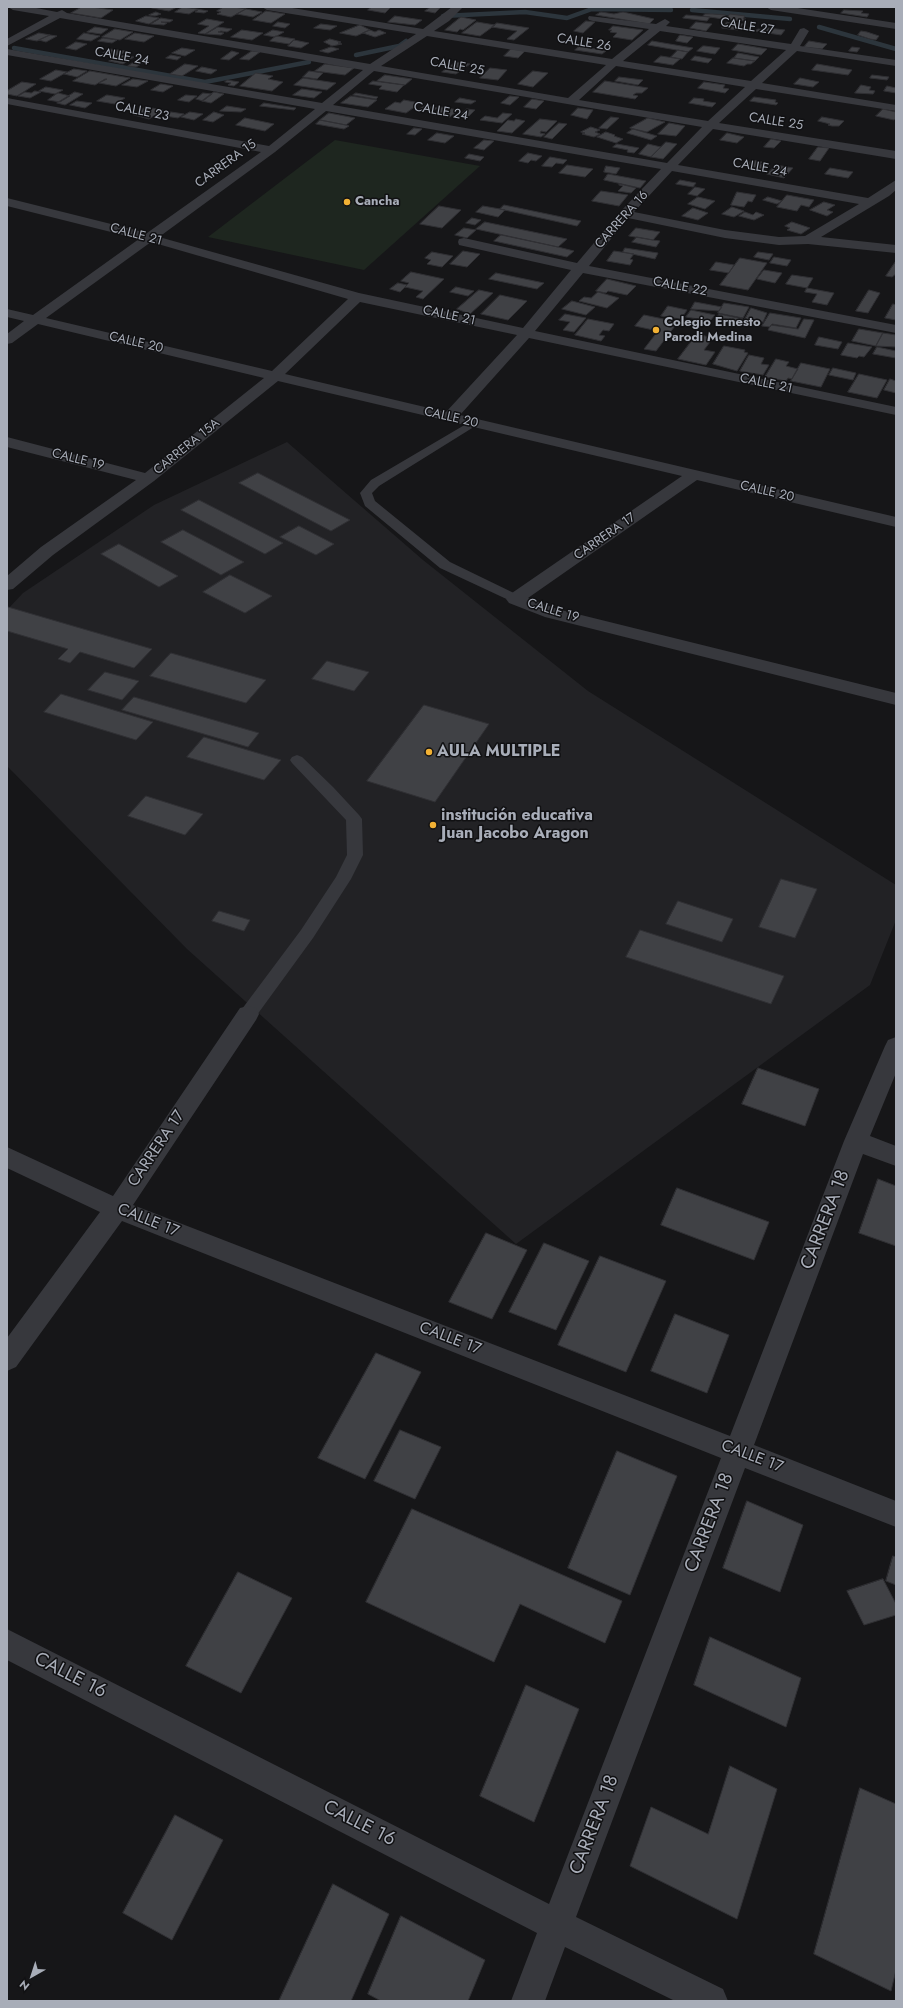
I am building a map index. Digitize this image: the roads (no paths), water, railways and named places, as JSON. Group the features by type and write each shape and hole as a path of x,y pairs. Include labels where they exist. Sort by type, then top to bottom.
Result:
{"street":[{"name":"CALLE 25","path":"13,7 896,155"},
{"path":"7,43 74,7"},
{"name":"CALLE 26","path":"267,7 896,108"},
{"path":"771,7 826,10 896,26"},
{"name":"CARRERA 15","path":"7,340 271,150 373,67 452,13"},
{"path":"571,101 615,62 674,16"},
{"name":"CALLE 27","path":"593,18 896,64"},
{"name":"CARRERA 16","path":"450,418 526,333 625,214 710,125 736,103 754,84 793,49 804,31"},
{"path":"402,47 413,57"},
{"name":"CALLE 24","path":"7,52 870,202"},
{"path":"423,67 433,78"},
{"name":"CALLE 23","path":"7,101 271,150"},
{"path":"808,240 870,202 891,194 896,184"},
{"name":"CALLE 21","path":"7,202 150,238 357,297 896,411"},
{"path":"625,214 725,234 779,241 808,240 879,246 896,249"},
{"name":"CALLE 22","path":"464,242 580,268 896,329"},
{"name":"CARRERA 15A","path":"7,585 47,551 148,478 275,376 357,297"},
{"name":"CALLE 20","path":"7,313 896,522"},
{"name":"CALLE 19","path":"7,442 148,478"},
{"name":"CARRERA 17","path":"516,599 694,475"},
{"name":"CALLE 19","path":"516,599 551,613 896,700"},
{"name":"CARRERA 17","path":"7,1359 118,1209 248,1014"},
{"name":"CARRERA 18","path":"528,2001 856,1141 896,1046"},
{"path":"856,1141 896,1156"},
{"name":"CALLE 17","path":"7,1157 118,1209 896,1514"},
{"name":"CALLE 16","path":"7,1644 556,1925 711,2001"}],"lane":[{"name":"CALLE 19","path":"473,423 375,483 366,493 369,503 445,565 516,599"},
{"path":"248,1014 307,934 343,879 355,855 354,819 298,760"}],"waterway":[{"path":"443,16 525,12 567,18 592,9 671,10"},
{"path":"692,10 790,19"},
{"path":"819,27 896,49"},
{"path":"356,55 399,46 406,41"},
{"path":"14,48 205,82 309,62"}],"place":[{"name":"Cancha","path":"347,202"},
{"name":"Colegio Ernesto Parodi Medina","path":"656,330"},
{"name":"AULA MULTIPLE","path":"429,752"},
{"name":"institución educativa Juan Jacobo Aragon","path":"433,825"}]}
